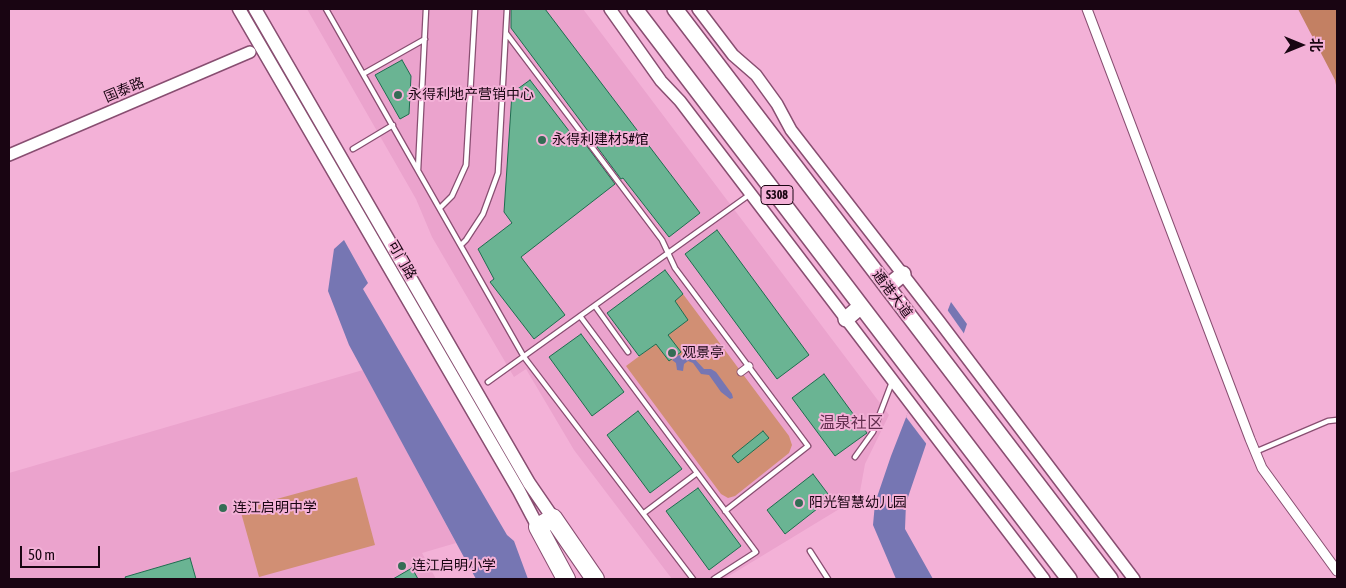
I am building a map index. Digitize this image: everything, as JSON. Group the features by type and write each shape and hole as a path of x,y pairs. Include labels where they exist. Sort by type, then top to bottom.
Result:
{"highway":[{"path":"566,579 538,527 554,518 595,579"}],"main road":[{"name":"可门路","path":"239,9 519,491 538,527"},
{"name":"可门路","path":"255,9 530,483 554,518"},
{"name":"S308","path":"635,9 1069,579"},
{"name":"通港大道","path":"675,9 1110,579"},
{"path":"887,287 903,274"},
{"path":"846,318 861,306"}],"street":[{"path":"610,9 661,81 680,101 1044,579"},
{"path":"698,9 734,55 756,76 777,104 791,130 939,321 1134,579"},
{"path":"1087,9 1262,468 1337,571"},
{"name":"国泰路","path":"9,155 250,52"},
{"path":"741,372 748,366"}],"lane":[{"path":"326,9 524,356 693,579"},
{"path":"418,170 426,9"},
{"path":"440,208 452,196 466,165 474,9"},
{"path":"461,245 483,214 498,173 507,9"},
{"path":"506,34 662,240 675,268 808,446 725,511"},
{"path":"363,74 424,39"},
{"path":"353,149 393,125"},
{"path":"488,382 751,194"},
{"path":"594,306 628,352"},
{"path":"580,316 756,552 714,579"},
{"path":"855,457 872,432 892,380"},
{"path":"1255,452 1328,421 1337,420"},
{"path":"644,513 697,473"},
{"path":"810,551 828,579"}],"shaded area":[{"path":"307,9 583,9 889,415 865,464 859,497 724,579 672,579 574,450 526,369 514,377 432,237 416,199"},
{"path":"1298,9 1337,9 1337,90 1335,80"},
{"path":"683,294 789,436 792,445 789,453 735,496 728,498 721,494 626,366 688,320 675,301"},
{"name":"连江启明中学","path":"363,370 456,543 422,553 436,579 9,579 9,473"},
{"path":"357,477 375,545 259,577 240,509"}],"water":[{"path":"344,240 368,283 363,289 507,535 514,541 528,579 476,579 466,561 349,345 328,291 334,249"},
{"path":"951,302 967,324 906,503 905,529 933,579 896,579 873,525 875,503 891,456"},
{"path":"679,355 682,357 691,355 704,369 711,369 716,372 733,398 730,399 721,392 709,375 701,374 693,363 688,361 684,364 683,371 677,370 676,363 672,360"}],"pier":[{"path":"946,308 965,335 928,446 906,417"}],"building":[{"path":"511,9 545,9 700,213 669,237 623,178 621,179 589,136 591,135 511,28"},
{"name":"永得利地产营销中心","path":"402,60 411,76 409,114 400,119 375,75"},
{"name":"永得利建材5#馆","path":"530,80 579,144 583,141 615,184 521,257 565,315 534,339 490,282 494,279 478,249 512,223 504,212 512,93"},
{"path":"717,230 809,355 777,379 685,254"},
{"path":"665,270 683,294 675,301 688,320 668,335 681,352 669,361 656,344 639,356 607,313"},
{"path":"581,334 624,392 592,416 549,357"},
{"path":"824,374 867,433 835,456 792,398"},
{"path":"638,411 682,469 650,493 607,435"},
{"path":"763,431 769,438 738,463 732,456"},
{"path":"813,474 831,498 785,534 767,510"},
{"path":"698,488 741,546 709,570 666,511"},
{"path":"190,558 196,579 126,579 125,577"},
{"path":"412,568 418,579 393,579"}],"place":[{"name":"永得利地产营销中心","path":"398,95"},
{"name":"永得利建材5#馆","path":"542,140"},
{"name":"观景亭","path":"672,353"},
{"name":"阳光智慧幼儿园","path":"799,503"},
{"name":"连江启明中学","path":"223,508"},
{"name":"连江启明小学","path":"402,566"}],"district":[{"name":"温泉社区","path":"851,423"}]}
